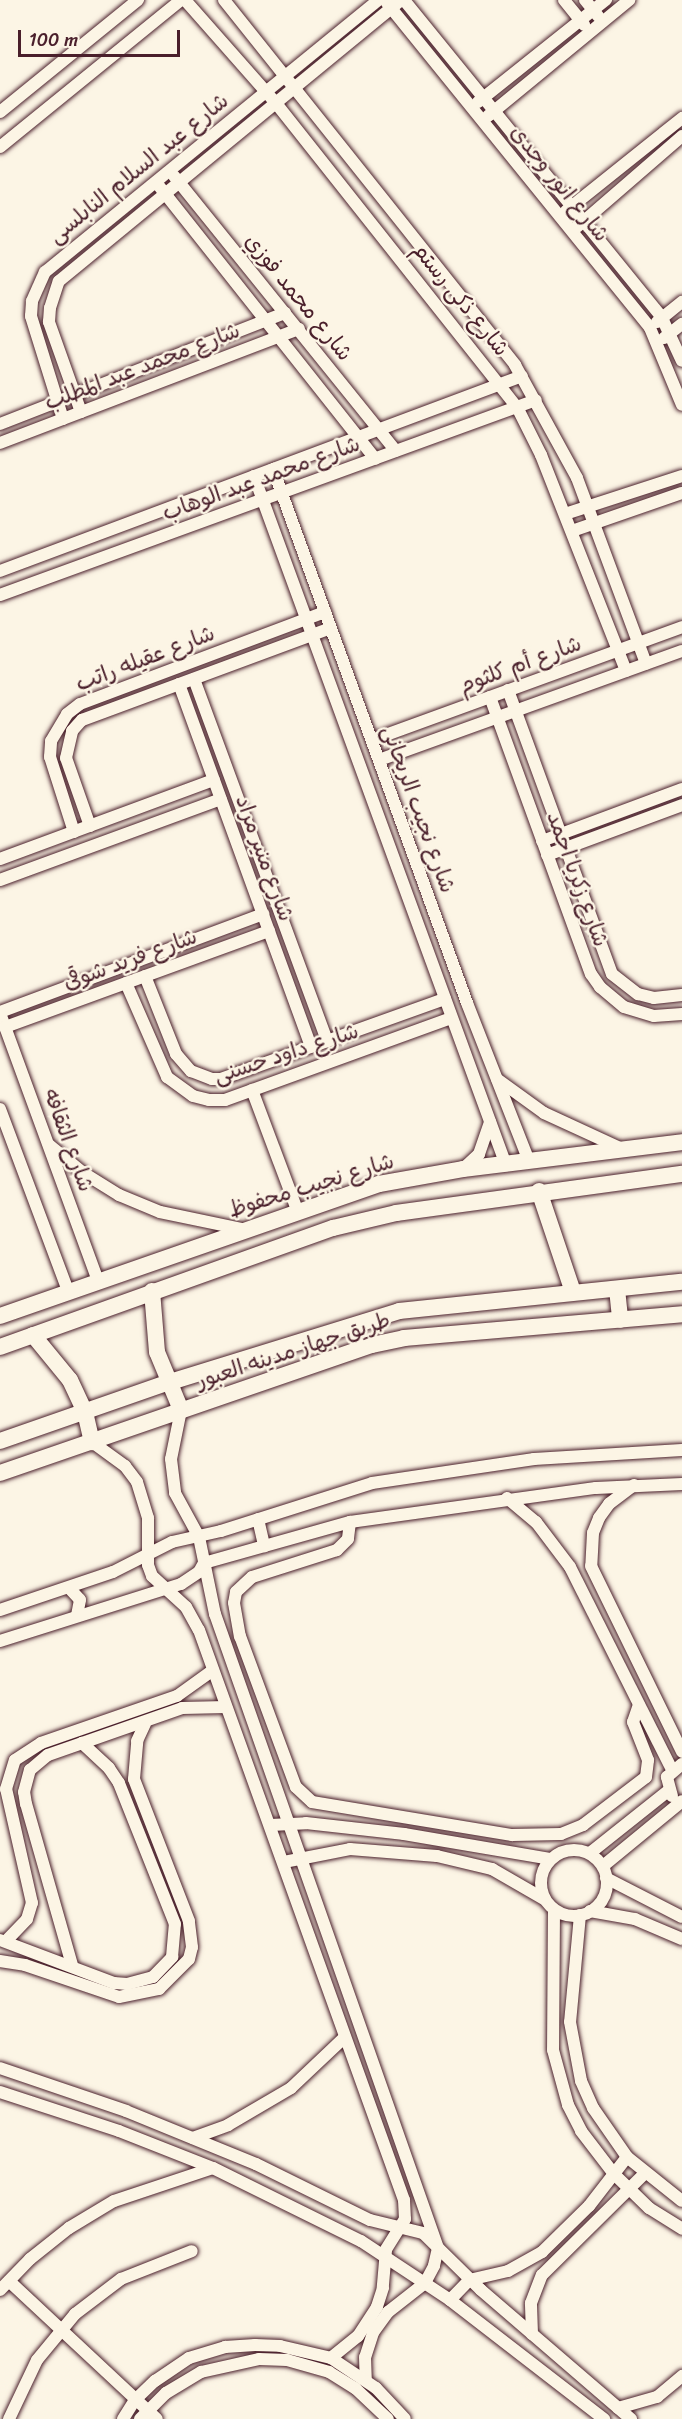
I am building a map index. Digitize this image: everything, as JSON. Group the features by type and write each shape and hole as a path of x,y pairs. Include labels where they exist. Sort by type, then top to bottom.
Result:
{"main road":[{"name":"شارع نجيب محفوظ","path":"0,1316 242,1229 379,1184 463,1169 682,1142"},
{"path":"0,1347 333,1228 396,1213 539,1191 682,1174"},
{"path":"539,1191 573,1292"},
{"path":"242,1229 252,1256"},
{"name":"طريق جهاز مدينه العبور","path":"0,1441 167,1383 399,1311 682,1282"},
{"path":"617,1289 620,1320"},
{"path":"152,1291 153,1332 167,1383 181,1410"},
{"name":"طريق جهاز مدينه العبور","path":"0,1473 372,1345 404,1338 682,1314"},
{"path":"33,1335 60,1363 85,1412 92,1442"}],"street":[{"path":"0,112 138,0"},
{"path":"0,147 183,0"},
{"name":"شارع ذكى رستم","path":"183,0 275,102 502,383 517,407 565,514 626,671"},
{"name":"شارع ذكى رستم","path":"224,0 522,376 566,455 588,507 646,664"},
{"name":"شارع عبد السلام النابلسى","path":"63,418 33,332 32,301 37,286 60,256 378,0"},
{"name":"شارع عبد السلام النابلسى","path":"81,412 52,336 50,308 53,294 68,270 293,88 388,4 403,0"},
{"name":"شارع انور وجدى","path":"403,0 662,318 671,333 682,361"},
{"path":"564,0 590,33"},
{"path":"471,107 580,20 589,5 606,0"},
{"path":"482,121 629,0"},
{"name":"شارع انور وجدى","path":"388,4 650,328 659,342 682,405"},
{"path":"589,5 603,22"},
{"path":"559,216 682,118"},
{"path":"572,231 682,136"},
{"name":"شارع محمد فوزي","path":"169,169 396,451"},
{"name":"شارع محمد فوزي","path":"154,181 375,459"},
{"path":"650,328 682,302"},
{"name":"شارع محمد عبد المطلب","path":"0,424 285,313"},
{"path":"659,342 682,324"},
{"name":"شارع محمد عبد المطلب","path":"0,443 299,329"},
{"name":"شارع محمد عبد الوهاب","path":"0,571 522,376"},
{"name":"شارع محمد عبد الوهاب","path":"0,595 536,400"},
{"name":"شارع نجيب الريحانى","path":"273,469 432,906 529,1161"},
{"name":"شارع نجيب الريحانى","path":"254,476 506,1165"},
{"path":"565,514 682,476"},
{"path":"572,531 682,493"},
{"name":"شارع عقيله راتب","path":"74,832 50,758 51,741 66,714 80,704 325,612"},
{"name":"شارع أم كلثوم","path":"372,740 682,627"},
{"name":"شارع عقيله راتب","path":"90,826 66,758 72,731 94,714 331,628"},
{"name":"شارع أم كلثوم","path":"379,760 682,651"},
{"name":"شارع منير مراد","path":"194,679 327,1041"},
{"name":"شارع منير مراد","path":"179,684 311,1047"},
{"name":"شارع زكريا احمد","path":"508,690 564,849 612,974 638,994 654,998 682,995"},
{"name":"شارع زكريا احمد","path":"490,697 585,962 600,987 624,1007 638,1013 682,1014"},
{"path":"0,859 214,780"},
{"path":"542,841 682,789"},
{"path":"0,880 221,799"},
{"path":"547,855 682,805"},
{"path":"413,913 432,906"},
{"name":"شارع فريد شوقى","path":"0,1013 263,914"},
{"name":"شارع فريد شوقى","path":"5,1027 269,932"},
{"name":"شارع داود حسنى","path":"145,976 176,1054 191,1071 221,1079 445,999"},
{"name":"شارع داود حسنى","path":"126,983 158,1064 179,1088 209,1100 225,1100 452,1018"},
{"name":"شارع الثقافه","path":"0,1013 98,1281"},
{"path":"260,1065 268,1085"},
{"path":"497,1079 553,1117 624,1150"},
{"path":"252,1090 297,1210"},
{"path":"0,1109 4,1133 68,1291"},
{"path":"463,1169 479,1154 490,1120"},
{"path":"48,1143 82,1172 119,1195 160,1212 242,1229"},
{"path":"181,1410 172,1442 171,1476 182,1509 199,1537 215,1614 291,1823 438,2248 435,2266 425,2283 394,2306 377,2325 367,2349 366,2380"},
{"path":"92,1442 125,1466 137,1482 148,1518 148,1554 152,1576 163,1588 180,1600 194,1619 272,1825 404,2200 403,2228 390,2241 384,2259 383,2288 371,2317 350,2344 331,2358"},
{"path":"0,1610 113,1572 172,1542 199,1537 372,1483 465,1467 682,1450"},
{"path":"636,1484 609,1504 599,1518 593,1533 591,1566 682,1752"},
{"path":"0,1641 191,1580 204,1563 350,1522 507,1498 636,1484 682,1484"},
{"path":"507,1498 536,1522 570,1567 639,1705 677,1767 666,1782 668,1791 682,1801 605,1872 603,1897 585,1913 570,1986 573,2052 593,2108 627,2157 644,2174 682,2202"},
{"path":"258,1519 264,1546"},
{"path":"350,1522 348,1539 337,1550 252,1576 236,1592 234,1603 240,1636 296,1787 312,1802 513,1835 561,1834 583,1825 646,1777 648,1760 633,1722 639,1705"},
{"path":"69,1588 80,1600 77,1616"},
{"path":"82,1743 109,1768 119,1783 177,1935 172,1957 164,1968 141,1982 114,1983 3,1940 27,1919 32,1903 6,1789 15,1760 40,1743 177,1696 213,1670"},
{"path":"72,1965 24,1792 30,1770 38,1761 82,1743 145,1724 182,1708 226,1707"},
{"path":"0,1961 25,1965 119,1997 159,1989 189,1959 192,1947 189,1921 134,1779 137,1741 145,1724"},
{"path":"590,1854 668,1791"},
{"path":"272,1825 291,1823 404,1834 550,1859"},
{"path":"285,1862 302,1857 366,1848 437,1857 492,1869 544,1899 554,1910 635,1919 682,1939"},
{"path":"544,1899 542,1874 550,1859 565,1851 590,1854 605,1872 682,1917"},
{"path":"554,1910 552,2021 559,2078 581,2130 614,2174 628,2188 682,2229"},
{"path":"193,2138 228,2125 276,2098 320,2064 345,2037"},
{"path":"0,2068 193,2138 285,2176 370,2220 423,2234 469,2280 631,2419"},
{"path":"0,2092 119,2131 213,2168 361,2241 384,2259 450,2300 604,2419"},
{"path":"450,2300 469,2280 508,2271 542,2252 589,2206 627,2157"},
{"path":"213,2168 114,2201 69,2228 4,2286 61,2328 135,2400 148,2416 201,2372 244,2360 273,2359 308,2365 342,2379 368,2398 388,2419"},
{"path":"532,2334 531,2303 543,2275 644,2174"},
{"path":"361,2241 370,2220"},
{"path":"9,2419 27,2377 61,2328 121,2279 192,2251"},
{"path":"123,2419 135,2400 168,2372 206,2351 239,2345 280,2346 331,2358 366,2380 405,2419"},
{"path":"618,2408 657,2397 682,2376"}]}
